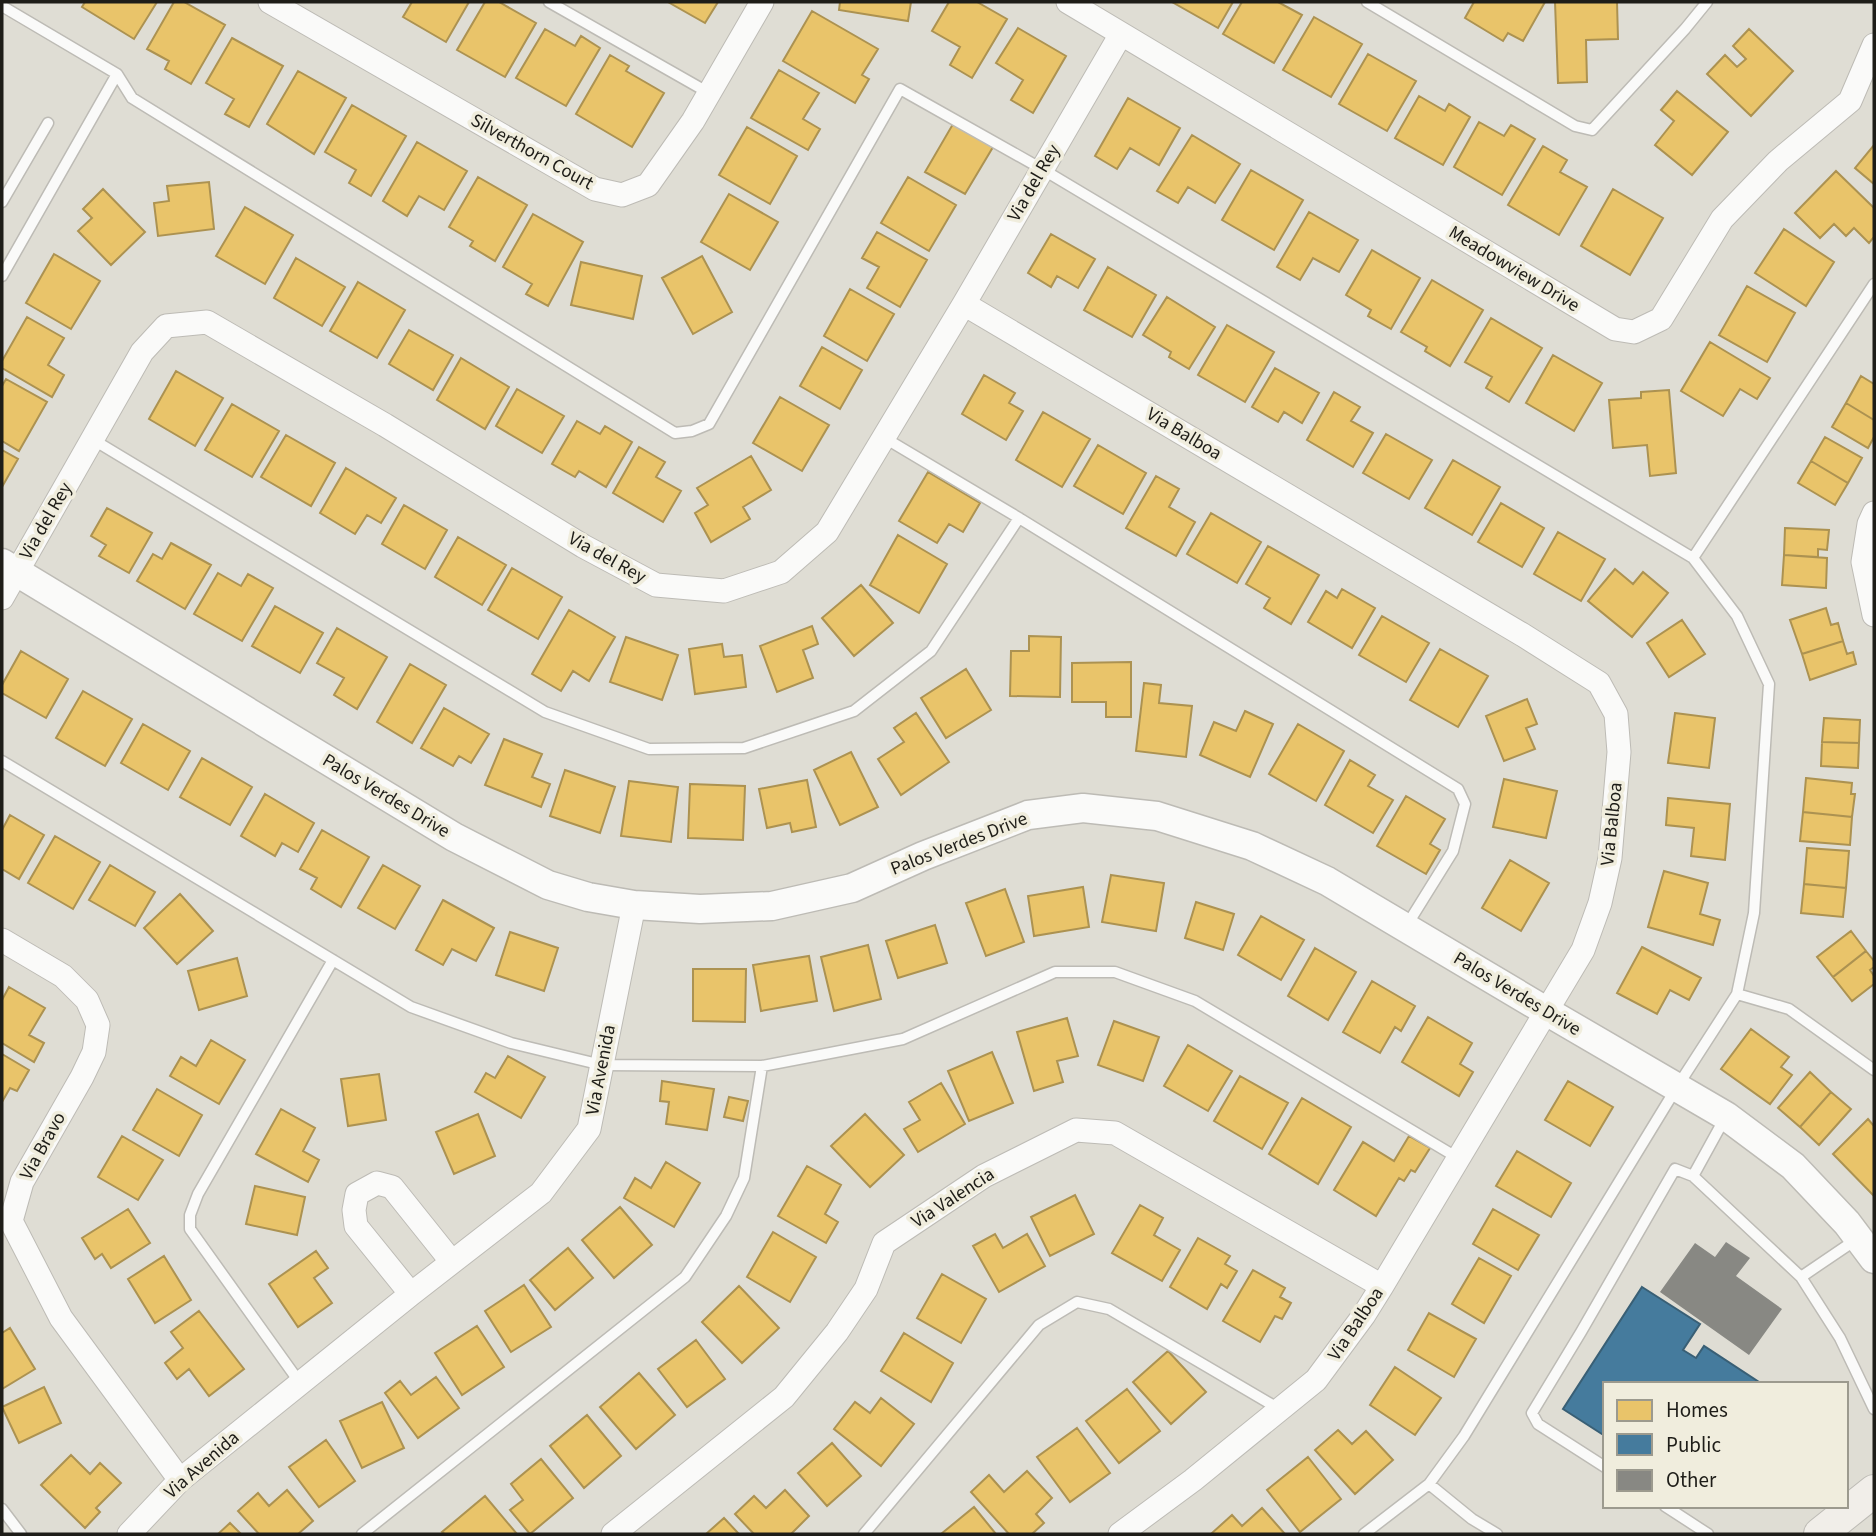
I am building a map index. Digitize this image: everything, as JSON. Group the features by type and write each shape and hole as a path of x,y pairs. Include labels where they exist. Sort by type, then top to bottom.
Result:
{"main road":[{"path":"1820,1534 1874,1491"}],"street":[{"name":"Silverthorn Court","path":"270,2 595,189 622,195 648,185 692,121 762,2"},
{"name":"Meadowview Drive","path":"1068,2 1615,329 1634,332 1661,319 1722,219 1778,161 1850,101 1874,45"},
{"name":"Via del Rey","path":"2,598 9,567 92,439 142,352 166,326 207,323 385,425 583,547 656,585 724,591 781,572 827,531 964,304 1121,34"},
{"name":"Via Balboa","path":"964,304 1511,628 1599,683 1616,715 1619,752 1610,858 1600,903 1583,950 1382,1286 1317,1380 1193,1480 1120,1534"},
{"path":"1874,513 1869,524 1863,562 1874,615"},
{"name":"Palos Verdes Drive","path":"9,567 454,837 548,885 588,897 634,905 701,909 772,906 852,888 923,856 1028,815 1083,808 1157,816 1252,846 1327,881 1727,1116 1793,1166 1867,1248"},
{"name":"Via Avenida","path":"129,1534 180,1480 541,1193 590,1129 634,905"},
{"name":"Via Bravo","path":"2,940 63,976 87,1000 99,1025 94,1052 22,1182 11,1221 61,1318 180,1480"},
{"name":"Via Valencia","path":"613,1534 784,1397 837,1332 866,1290 884,1243 984,1176 1076,1130 1115,1133 1382,1286"},
{"path":"411,1294 356,1226 354,1210 357,1194 377,1183 392,1187 452,1262"}],"lane":[{"path":"549,2 709,93"},
{"path":"1367,2 1575,126 1592,130 1707,2"},
{"path":"2,6 117,74 132,98 675,433 691,431 709,424 901,89 1042,169 1693,558 1737,616 1769,684 1755,913 1737,994 1677,1087 1464,1436 1429,1484 1364,1534"},
{"path":"2,276 117,74"},
{"path":"2,202 48,123"},
{"path":"1693,558 1874,284"},
{"path":"883,437 1458,789 1465,804 1453,851 1405,928"},
{"path":"92,439 545,712 649,749 744,748 854,711 931,651 1019,518"},
{"path":"2,761 411,1007 512,1044 602,1065 762,1066 903,1039 1055,972 1115,972 1195,1001 1458,1158"},
{"path":"300,1383 190,1228 190,1215 198,1194 333,960"},
{"path":"1737,994 1790,1009 1874,1070"},
{"path":"362,1534 685,1277 726,1216 744,1178 762,1066"},
{"path":"1693,1175 1727,1116"},
{"path":"1603,1466 1538,1424 1532,1413 1675,1168 1693,1175 1801,1277 1840,1338 1874,1409"},
{"path":"1801,1277 1867,1248"},
{"path":"864,1534 1039,1325 1077,1302 1110,1309 1281,1410"},
{"path":"1429,1484 1472,1519 1497,1534"},
{"path":"1668,1508 1708,1534"},
{"path":"2,1509 21,1534"}],"building: Homes":[{"path":"85,2 157,2 134,39 82,7"},
{"path":"174,2 184,2 225,25 191,84 165,69 169,61 147,49"},
{"path":"412,2 469,2 446,42 403,17"},
{"path":"485,2 499,2 536,23 505,77 457,50"},
{"path":"668,2 718,2 705,23"},
{"path":"840,2 911,2 908,21 839,10"},
{"path":"949,2 977,2 1007,19 972,78 950,65 960,47 932,31"},
{"path":"1172,2 1233,2 1218,28"},
{"path":"1242,2 1278,2 1302,15 1274,63 1223,34"},
{"path":"1474,2 1545,2 1523,41 1508,33 1503,41 1465,18"},
{"path":"1555,2 1617,2 1618,39 1586,40 1587,82 1558,83"},
{"path":"812,11 878,49 862,75 869,79 855,103 783,61"},
{"path":"1314,17 1362,44 1331,97 1283,70"},
{"path":"1018,28 1066,56 1033,113 1011,100 1023,80 996,63"},
{"path":"545,29 575,46 581,36 600,48 566,106 516,78"},
{"path":"1749,29 1793,71 1751,116 1707,74 1725,55 1737,67 1746,59 1733,46"},
{"path":"232,38 283,66 249,127 225,114 234,99 206,83"},
{"path":"1368,54 1416,81 1387,131 1339,104"},
{"path":"610,55 629,66 626,71 664,93 632,147 576,114"},
{"path":"779,70 819,93 803,119 820,129 808,150 751,118"},
{"path":"298,71 346,98 314,154 267,124"},
{"path":"1677,91 1728,132 1692,175 1655,145 1674,121 1661,110"},
{"path":"1419,96 1445,111 1449,104 1470,117 1443,165 1395,138"},
{"path":"1128,98 1180,128 1159,165 1130,148 1117,169 1095,156"},
{"path":"352,105 406,136 371,196 349,183 356,170 325,152"},
{"path":"1479,122 1504,136 1511,125 1535,139 1502,195 1454,167"},
{"path":"953,124 993,147 965,194 925,172"},
{"path":"747,127 797,156 770,204 719,175"},
{"path":"1192,135 1240,164 1215,203 1188,187 1178,203 1157,191"},
{"path":"417,142 467,171 444,210 419,196 407,216 383,201"},
{"path":"1874,145 1874,184 1855,168"},
{"path":"1543,146 1567,160 1560,172 1587,187 1559,235 1508,205"},
{"path":"1251,170 1303,200 1274,250 1222,220"},
{"path":"1836,171 1874,208 1874,237 1869,243 1854,228 1846,236 1834,224 1820,238 1795,213"},
{"path":"478,177 527,205 495,261 470,246 473,241 449,227"},
{"path":"908,177 956,205 929,251 881,223"},
{"path":"209,182 214,229 158,236 154,203 169,201 167,186"},
{"path":"103,189 145,232 111,265 78,231 92,218 83,209"},
{"path":"1613,189 1663,218 1630,275 1581,246"},
{"path":"729,194 778,222 750,270 701,242"},
{"path":"245,207 293,235 265,284 216,256"},
{"path":"1309,212 1358,240 1339,272 1313,258 1300,280 1277,267"},
{"path":"533,214 583,242 548,306 526,294 532,284 503,267"},
{"path":"1784,229 1834,262 1806,306 1755,273"},
{"path":"877,232 927,260 900,307 867,288 879,267 862,258"},
{"path":"1051,234 1095,259 1078,288 1057,276 1051,287 1028,273"},
{"path":"1372,250 1420,278 1391,329 1368,316 1371,310 1346,295"},
{"path":"54,254 100,281 71,329 26,303"},
{"path":"702,256 732,312 693,334 662,278"},
{"path":"296,258 345,287 322,326 274,298"},
{"path":"581,262 642,276 633,319 571,305"},
{"path":"1108,267 1156,295 1132,337 1084,310"},
{"path":"1432,280 1483,310 1450,366 1425,351 1427,347 1401,332"},
{"path":"358,282 405,310 377,358 330,331"},
{"path":"1747,286 1795,313 1767,362 1719,335"},
{"path":"850,289 894,314 867,361 824,336"},
{"path":"1167,297 1215,327 1189,369 1169,357 1171,352 1143,335"},
{"path":"27,317 64,338 48,365 64,375 52,397 2,368 2,361"},
{"path":"1491,318 1542,348 1509,402 1486,388 1492,377 1465,362"},
{"path":"1227,325 1274,352 1245,402 1198,375"},
{"path":"409,330 453,355 433,390 389,364"},
{"path":"1710,342 1770,378 1757,399 1740,389 1723,416 1681,391"},
{"path":"822,347 862,370 840,409 800,386"},
{"path":"1553,355 1602,383 1574,431 1526,403"},
{"path":"461,358 509,387 485,429 437,400"},
{"path":"1275,368 1319,393 1302,423 1284,412 1278,422 1252,407"},
{"path":"176,371 223,398 195,446 149,419"},
{"path":"984,375 1015,393 1009,403 1023,411 1006,440 962,414"},
{"path":"1861,376 1874,384 1874,420 1846,403"},
{"path":"6,379 47,402 19,451 2,441 2,386"},
{"path":"517,389 564,416 542,453 496,426"},
{"path":"1669,390 1676,473 1650,476 1647,445 1613,448 1609,400 1641,398 1641,392"},
{"path":"1334,392 1360,407 1351,421 1373,433 1353,467 1307,440"},
{"path":"780,397 829,425 802,471 753,443"},
{"path":"1846,403 1874,420 1874,437 1868,448 1832,427"},
{"path":"232,404 279,431 252,477 205,450"},
{"path":"1043,412 1090,439 1062,487 1016,460"},
{"path":"577,421 600,434 605,426 632,442 606,487 579,471 575,477 552,464"},
{"path":"1386,434 1432,460 1409,499 1363,473"},
{"path":"286,435 335,463 311,506 261,477"},
{"path":"1825,437 1862,458 1848,483 1811,461"},
{"path":"1098,445 1146,473 1123,514 1074,486"},
{"path":"639,447 665,462 656,477 681,491 663,522 613,493"},
{"path":"2,450 18,459 2,487"},
{"path":"751,456 771,490 743,507 750,519 711,542 695,513 708,505 697,488"},
{"path":"1453,460 1500,487 1472,535 1425,508"},
{"path":"1811,461 1848,483 1835,505 1798,483"},
{"path":"346,468 396,498 381,523 367,515 355,534 320,513"},
{"path":"928,472 980,503 963,532 949,524 937,543 899,521"},
{"path":"1156,476 1179,489 1169,507 1195,522 1176,556 1126,528"},
{"path":"1501,503 1544,528 1522,567 1478,542"},
{"path":"404,505 447,530 425,569 382,544"},
{"path":"107,508 152,533 129,573 99,556 106,545 91,536"},
{"path":"1211,513 1261,542 1237,583 1187,554"},
{"path":"1785,528 1829,530 1827,550 1818,549 1818,557 1784,555"},
{"path":"1558,532 1605,559 1581,601 1534,574"},
{"path":"898,535 947,564 919,613 870,585"},
{"path":"458,537 506,565 482,605 435,577"},
{"path":"171,543 211,565 185,609 137,581 153,554 162,559"},
{"path":"1268,546 1319,575 1291,624 1264,608 1270,598 1246,584"},
{"path":"1784,555 1827,558 1826,588 1782,585"},
{"path":"512,568 562,597 538,639 488,610"},
{"path":"1615,569 1633,584 1643,572 1668,593 1632,637 1588,601"},
{"path":"218,573 241,586 248,574 273,588 242,641 194,614"},
{"path":"861,585 893,623 854,656 822,618"},
{"path":"1342,589 1375,608 1352,648 1308,622 1326,591 1337,598"},
{"path":"275,606 323,633 300,673 252,646"},
{"path":"1826,608 1831,625 1838,623 1843,641 1802,654 1790,620"},
{"path":"569,610 615,637 589,681 573,671 561,691 532,674"},
{"path":"1382,616 1429,643 1406,682 1359,655"},
{"path":"1682,620 1705,654 1669,677 1647,643"},
{"path":"812,626 818,644 803,650 813,678 777,692 760,646"},
{"path":"337,628 387,657 357,709 334,695 344,678 317,663"},
{"path":"1029,636 1061,637 1060,697 1010,696 1011,651 1029,651"},
{"path":"626,637 678,655 662,700 610,682"},
{"path":"1843,641 1847,654 1853,652 1856,664 1810,680 1802,654"},
{"path":"722,644 724,657 742,655 746,687 695,694 689,649"},
{"path":"1440,649 1488,676 1458,727 1410,700"},
{"path":"21,651 68,679 46,718 2,693 2,685"},
{"path":"1131,662 1131,717 1106,717 1106,702 1072,702 1072,663"},
{"path":"410,664 446,685 412,743 377,722"},
{"path":"966,669 991,710 946,738 921,698"},
{"path":"1144,683 1161,685 1159,703 1192,706 1186,757 1136,751"},
{"path":"83,691 132,719 105,766 56,738"},
{"path":"1527,699 1537,724 1526,728 1535,749 1504,761 1486,716"},
{"path":"444,708 489,734 471,763 459,756 453,766 421,748"},
{"path":"1245,711 1273,724 1250,777 1200,755 1214,722 1236,731"},
{"path":"916,713 949,762 901,795 878,759 904,742 894,728"},
{"path":"1675,713 1715,718 1709,768 1668,763"},
{"path":"1824,718 1860,720 1859,743 1822,742"},
{"path":"143,724 190,751 168,790 121,763"},
{"path":"1298,724 1344,751 1316,801 1269,774"},
{"path":"504,739 542,754 532,777 550,784 541,807 485,785"},
{"path":"1822,742 1859,743 1858,768 1821,766"},
{"path":"851,752 878,807 840,825 814,770"},
{"path":"202,758 252,787 230,825 180,797"},
{"path":"1350,760 1375,775 1368,786 1393,800 1373,833 1325,805"},
{"path":"565,770 615,787 600,833 550,816"},
{"path":"1806,778 1852,783 1851,794 1855,794 1852,817 1803,812"},
{"path":"1504,779 1557,791 1546,838 1493,827"},
{"path":"807,780 816,827 792,832 790,823 767,828 759,789"},
{"path":"629,781 678,787 671,842 621,836"},
{"path":"690,784 745,786 743,840 688,838"},
{"path":"265,794 314,823 298,852 282,843 275,856 241,836"},
{"path":"1406,796 1445,819 1430,844 1440,850 1426,874 1377,846"},
{"path":"1668,798 1730,804 1725,860 1691,856 1694,828 1666,825"},
{"path":"1803,812 1852,817 1850,845 1800,841"},
{"path":"10,815 44,835 19,879 2,869 2,830"},
{"path":"322,830 369,857 341,907 311,889 317,878 300,869"},
{"path":"55,836 100,862 73,909 28,883"},
{"path":"1807,848 1849,851 1846,888 1804,884"},
{"path":"1510,860 1549,883 1521,931 1482,908"},
{"path":"110,865 155,892 135,926 89,900"},
{"path":"383,865 420,886 395,929 358,908"},
{"path":"1664,871 1708,883 1700,914 1720,920 1713,945 1648,927"},
{"path":"1111,875 1164,883 1156,931 1102,922"},
{"path":"1804,884 1846,888 1843,917 1801,913"},
{"path":"1083,887 1089,927 1034,936 1028,896"},
{"path":"1005,889 1024,942 986,956 966,903"},
{"path":"180,894 213,931 177,964 144,928"},
{"path":"443,900 494,928 476,961 452,949 443,965 416,950"},
{"path":"1196,902 1234,914 1223,950 1185,938"},
{"path":"1261,916 1304,940 1281,980 1238,955"},
{"path":"935,925 947,963 898,978 886,941"},
{"path":"1851,931 1866,951 1833,977 1817,957"},
{"path":"510,932 558,948 544,991 496,975"},
{"path":"868,945 881,999 834,1011 821,957"},
{"path":"1642,947 1701,978 1689,1000 1670,990 1657,1014 1617,993"},
{"path":"1315,948 1356,972 1328,1020 1288,996"},
{"path":"1866,951 1874,961 1874,967 1870,970 1874,976 1874,984 1852,1001 1833,977"},
{"path":"809,956 817,1001 761,1011 753,965"},
{"path":"237,958 247,996 199,1010 188,971"},
{"path":"693,969 746,969 745,1022 693,1021"},
{"path":"1372,981 1415,1006 1401,1031 1395,1027 1380,1053 1343,1032"},
{"path":"9,987 45,1008 29,1035 44,1043 34,1062 2,1043 2,1000"},
{"path":"1428,1017 1472,1043 1460,1064 1473,1072 1459,1096 1402,1062"},
{"path":"1067,1018 1078,1056 1057,1061 1063,1082 1034,1091 1017,1032"},
{"path":"1114,1021 1159,1037 1143,1081 1098,1065"},
{"path":"1751,1029 1789,1057 1781,1067 1792,1075 1770,1104 1721,1069"},
{"path":"211,1040 245,1060 219,1104 170,1076 181,1057 196,1066"},
{"path":"1188,1045 1232,1071 1208,1111 1164,1086"},
{"path":"992,1052 1013,1103 969,1121 948,1071"},
{"path":"2,1054 29,1070 17,1091 10,1088 2,1102"},
{"path":"508,1056 545,1077 521,1118 475,1092 486,1073 495,1078"},
{"path":"1810,1072 1831,1092 1800,1127 1778,1108"},
{"path":"379,1074 386,1120 348,1126 341,1079"},
{"path":"1240,1076 1288,1103 1262,1149 1214,1121"},
{"path":"662,1081 714,1089 707,1130 666,1124 669,1102 660,1101"},
{"path":"1568,1081 1613,1107 1590,1146 1545,1120"},
{"path":"941,1083 965,1124 918,1152 904,1129 920,1120 909,1102"},
{"path":"157,1089 202,1115 179,1156 133,1130"},
{"path":"1831,1092 1851,1109 1819,1145 1800,1127"},
{"path":"729,1097 748,1101 743,1121 724,1117"},
{"path":"1302,1098 1351,1127 1318,1184 1269,1154"},
{"path":"281,1109 315,1128 303,1151 319,1160 308,1182 256,1154"},
{"path":"478,1114 495,1156 454,1174 436,1132"},
{"path":"865,1114 904,1155 870,1187 831,1146"},
{"path":"1868,1119 1874,1126 1874,1196 1833,1154"},
{"path":"122,1136 163,1160 138,1200 98,1177"},
{"path":"1409,1136 1430,1148 1415,1172 1411,1170 1404,1181 1399,1178 1376,1216 1334,1190 1363,1142 1394,1161"},
{"path":"1517,1151 1571,1183 1551,1217 1496,1186"},
{"path":"666,1162 700,1183 674,1227 624,1198 635,1178 651,1188"},
{"path":"807,1166 841,1185 825,1214 838,1222 826,1243 778,1216"},
{"path":"255,1186 305,1197 297,1235 246,1224"},
{"path":"1075,1195 1094,1234 1050,1256 1031,1217"},
{"path":"1140,1205 1163,1218 1154,1235 1180,1250 1162,1281 1112,1253"},
{"path":"620,1207 652,1245 614,1278 582,1240"},
{"path":"128,1209 150,1243 111,1268 102,1254 95,1259 82,1238"},
{"path":"1493,1209 1539,1235 1518,1270 1473,1244"},
{"path":"773,1232 816,1257 790,1302 747,1277"},
{"path":"995,1234 1003,1248 1027,1234 1045,1266 999,1292 973,1246"},
{"path":"1198,1238 1230,1256 1225,1264 1237,1271 1227,1288 1221,1284 1207,1309 1170,1287"},
{"path":"568,1248 593,1278 555,1310 530,1280"},
{"path":"316,1251 328,1268 314,1278 332,1303 298,1327 269,1284"},
{"path":"164,1256 191,1300 155,1323 128,1279"},
{"path":"1479,1258 1511,1276 1484,1323 1452,1304"},
{"path":"1253,1270 1285,1288 1280,1297 1291,1303 1282,1319 1275,1316 1260,1342 1223,1321"},
{"path":"942,1274 986,1299 961,1343 917,1318"},
{"path":"524,1285 551,1327 511,1352 485,1311"},
{"path":"739,1286 779,1328 742,1363 702,1322"},
{"path":"199,1311 244,1369 209,1396 189,1369 177,1379 165,1363 183,1348 171,1332"},
{"path":"1429,1313 1476,1339 1454,1377 1408,1350"},
{"path":"477,1326 504,1367 462,1395 435,1353"},
{"path":"10,1328 35,1369 2,1389 2,1333"},
{"path":"904,1333 953,1363 931,1402 881,1371"},
{"path":"696,1340 725,1379 687,1407 658,1369"},
{"path":"1168,1351 1206,1392 1171,1424 1133,1382"},
{"path":"1395,1367 1441,1398 1415,1435 1370,1405"},
{"path":"639,1373 675,1415 636,1449 600,1407"},
{"path":"436,1377 459,1408 418,1438 385,1393 400,1381 411,1395"},
{"path":"44,1387 61,1423 19,1443 2,1407"},
{"path":"1127,1389 1160,1431 1119,1463 1086,1421"},
{"path":"881,1398 914,1424 881,1466 834,1429 855,1402 870,1413"},
{"path":"382,1402 404,1448 362,1468 340,1421"},
{"path":"587,1415 621,1456 584,1488 550,1446"},
{"path":"1077,1428 1110,1473 1070,1502 1037,1457"},
{"path":"1338,1430 1352,1444 1366,1431 1393,1460 1355,1494 1315,1450"},
{"path":"326,1440 355,1481 319,1507 289,1467"},
{"path":"832,1443 861,1476 827,1506 798,1473"},
{"path":"71,1455 90,1474 100,1463 121,1483 96,1508 100,1512 85,1528 41,1485"},
{"path":"1308,1457 1341,1499 1300,1532 1267,1490"},
{"path":"541,1459 573,1498 530,1534 510,1510 523,1500 511,1484"},
{"path":"1027,1471 1052,1498 1036,1514 1044,1523 1032,1534 1009,1534 971,1492 989,1475 1004,1492"},
{"path":"287,1490 313,1521 298,1534 259,1534 238,1511 258,1493 269,1506"},
{"path":"785,1490 809,1516 791,1534 754,1534 735,1514 754,1496 766,1508"},
{"path":"485,1496 517,1534 442,1532"},
{"path":"974,1507 996,1534 941,1534"},
{"path":"1262,1508 1285,1534 1212,1533 1232,1515 1242,1526"},
{"path":"724,1518 739,1534 706,1534"},
{"path":"230,1523 241,1534 218,1534"}],"building: Public":[{"path":"1642,1287 1700,1324 1683,1350 1696,1358 1704,1346 1759,1382 1603,1382 1603,1435 1563,1409"}],"building: Other":[{"path":"1726,1242 1750,1258 1736,1276 1782,1309 1749,1355 1660,1292 1695,1243 1715,1257"}]}
